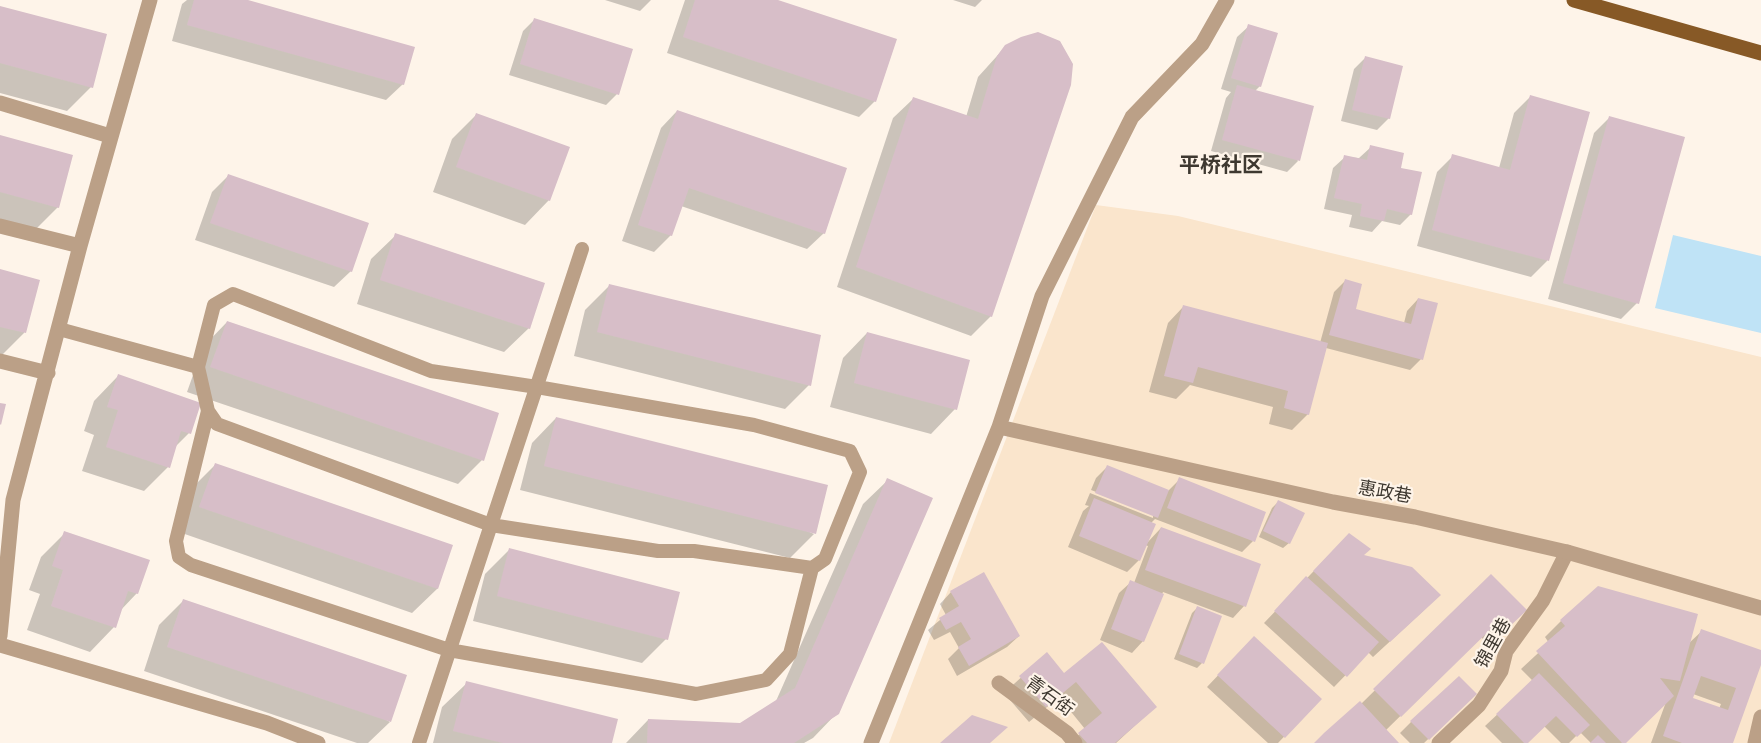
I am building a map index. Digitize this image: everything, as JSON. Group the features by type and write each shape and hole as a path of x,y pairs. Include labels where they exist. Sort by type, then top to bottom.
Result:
{"main road":[{"path":"1574,0 1761,53"}],"street":[{"path":"0,636 7,499 48,373 110,136 150,0"},
{"path":"871,743 999,427 1042,296 1132,117 1202,44 1227,0"},
{"path":"0,103 110,136"},
{"path":"0,226 80,246"},
{"path":"0,361 48,373"},
{"name":"惠政巷","path":"999,427 1567,552 1761,608"},
{"name":"锦里巷","path":"1439,743 1479,705 1501,671 1506,651 1543,600 1567,552"},
{"path":"0,645 267,723 318,743"},
{"name":"青石街","path":"999,683 1067,734 1075,743"},
{"path":"1755,743 1761,717"}],"lane":[{"path":"418,743 582,249"},
{"path":"208,411 176,541 179,557 190,565 449,650 696,694 766,680 790,654 812,568 825,559 860,472 850,451 753,425 431,371 233,294 213,305 198,368 208,411 217,424 491,525 658,551 694,551 812,568"},
{"path":"59,329 198,368"}],"shaded area":[{"path":"1096,205 1178,216 1761,357 1761,743 889,743"}],"water":[{"path":"1673,235 1761,256 1761,333 1655,308"}],"building":[{"path":"194,0 248,0 415,47 404,85 187,25"},
{"path":"695,0 778,0 897,39 876,102 683,37"},
{"path":"0,6 107,34 93,88 0,63"},
{"path":"534,18 633,49 619,95 520,64"},
{"path":"1248,24 1278,33 1261,87 1231,78"},
{"path":"1038,32 1060,41 1073,64 1071,85 992,317 856,267 913,97 978,119 997,56 1005,45"},
{"path":"1365,56 1403,66 1390,119 1352,110"},
{"path":"1237,85 1314,106 1300,161 1222,140"},
{"path":"1530,95 1590,112 1549,261 1432,230 1452,154 1510,170"},
{"path":"677,110 847,168 825,234 689,188 672,236 638,225"},
{"path":"476,113 570,147 550,201 456,167"},
{"path":"1609,116 1685,137 1639,304 1563,283"},
{"path":"0,135 73,155 59,208 0,192"},
{"path":"1370,145 1404,153 1401,168 1422,172 1412,215 1387,209 1384,221 1360,216 1362,204 1334,198 1344,155 1367,160"},
{"path":"228,174 369,223 352,272 210,223"},
{"path":"395,233 545,283 530,329 380,280"},
{"path":"0,269 40,280 26,333 0,327"},
{"path":"1345,279 1362,284 1356,309 1411,324 1418,298 1438,303 1423,360 1329,335"},
{"path":"609,284 821,335 811,386 597,332"},
{"path":"1183,305 1328,343 1309,415 1284,408 1288,391 1198,367 1193,383 1164,376"},
{"path":"227,321 499,413 484,461 210,367"},
{"path":"867,332 970,360 957,410 854,383"},
{"path":"118,374 201,403 191,434 181,431 170,468 106,447 118,410 107,407"},
{"path":"0,403 6,404 1,425 0,424"},
{"path":"556,417 828,485 816,534 544,466"},
{"path":"215,463 453,545 438,589 199,507"},
{"path":"1107,465 1169,490 1158,518 1095,493"},
{"path":"1179,477 1266,512 1255,542 1167,508"},
{"path":"887,478 933,498 839,714 794,743 647,743 648,719 740,723 795,688"},
{"path":"1094,498 1156,524 1140,561 1079,536"},
{"path":"1278,500 1305,513 1290,544 1263,531"},
{"path":"1161,527 1261,564 1246,607 1145,570"},
{"path":"64,531 150,560 138,594 128,591 116,628 51,606 63,570 52,566"},
{"path":"1349,533 1371,549 1364,555 1412,567 1441,595 1390,642 1313,571"},
{"path":"509,548 680,592 668,640 497,596"},
{"path":"984,572 1020,636 969,666 958,647 971,639 961,622 946,630 939,618 959,606 950,591"},
{"path":"1491,574 1527,610 1506,630 1498,622 1401,717 1373,689"},
{"path":"1306,576 1379,642 1347,677 1274,611"},
{"path":"1130,580 1164,594 1144,642 1111,629"},
{"path":"1598,586 1698,614 1680,681 1660,678 1674,696 1626,743 1622,743 1536,651 1565,626 1560,620"},
{"path":"183,599 407,675 391,722 167,647"},
{"path":"1197,606 1222,616 1204,664 1179,654"},
{"path":"1701,629 1761,650 1761,665 1733,743 1682,743 1663,736","holes":["1701,676 1736,688 1728,710 1693,698"]},
{"path":"1254,636 1322,699 1285,738 1217,675"},
{"path":"1102,642 1157,707 1115,743 1087,743 1078,733 1102,713 1076,682 1046,707 1019,676 1047,652 1064,673"},
{"path":"1539,673 1590,725 1577,737 1556,716 1528,743 1524,743 1496,714"},
{"path":"1459,676 1477,694 1429,740 1410,721"},
{"path":"466,681 618,719 612,743 503,743 453,731"},
{"path":"1360,701 1399,743 1314,743 1324,733"},
{"path":"972,715 1008,727 990,743 940,743"},
{"path":"1598,735 1606,743 1590,743"}],"district":[{"name":"平桥社区","path":"1221,165"}]}
